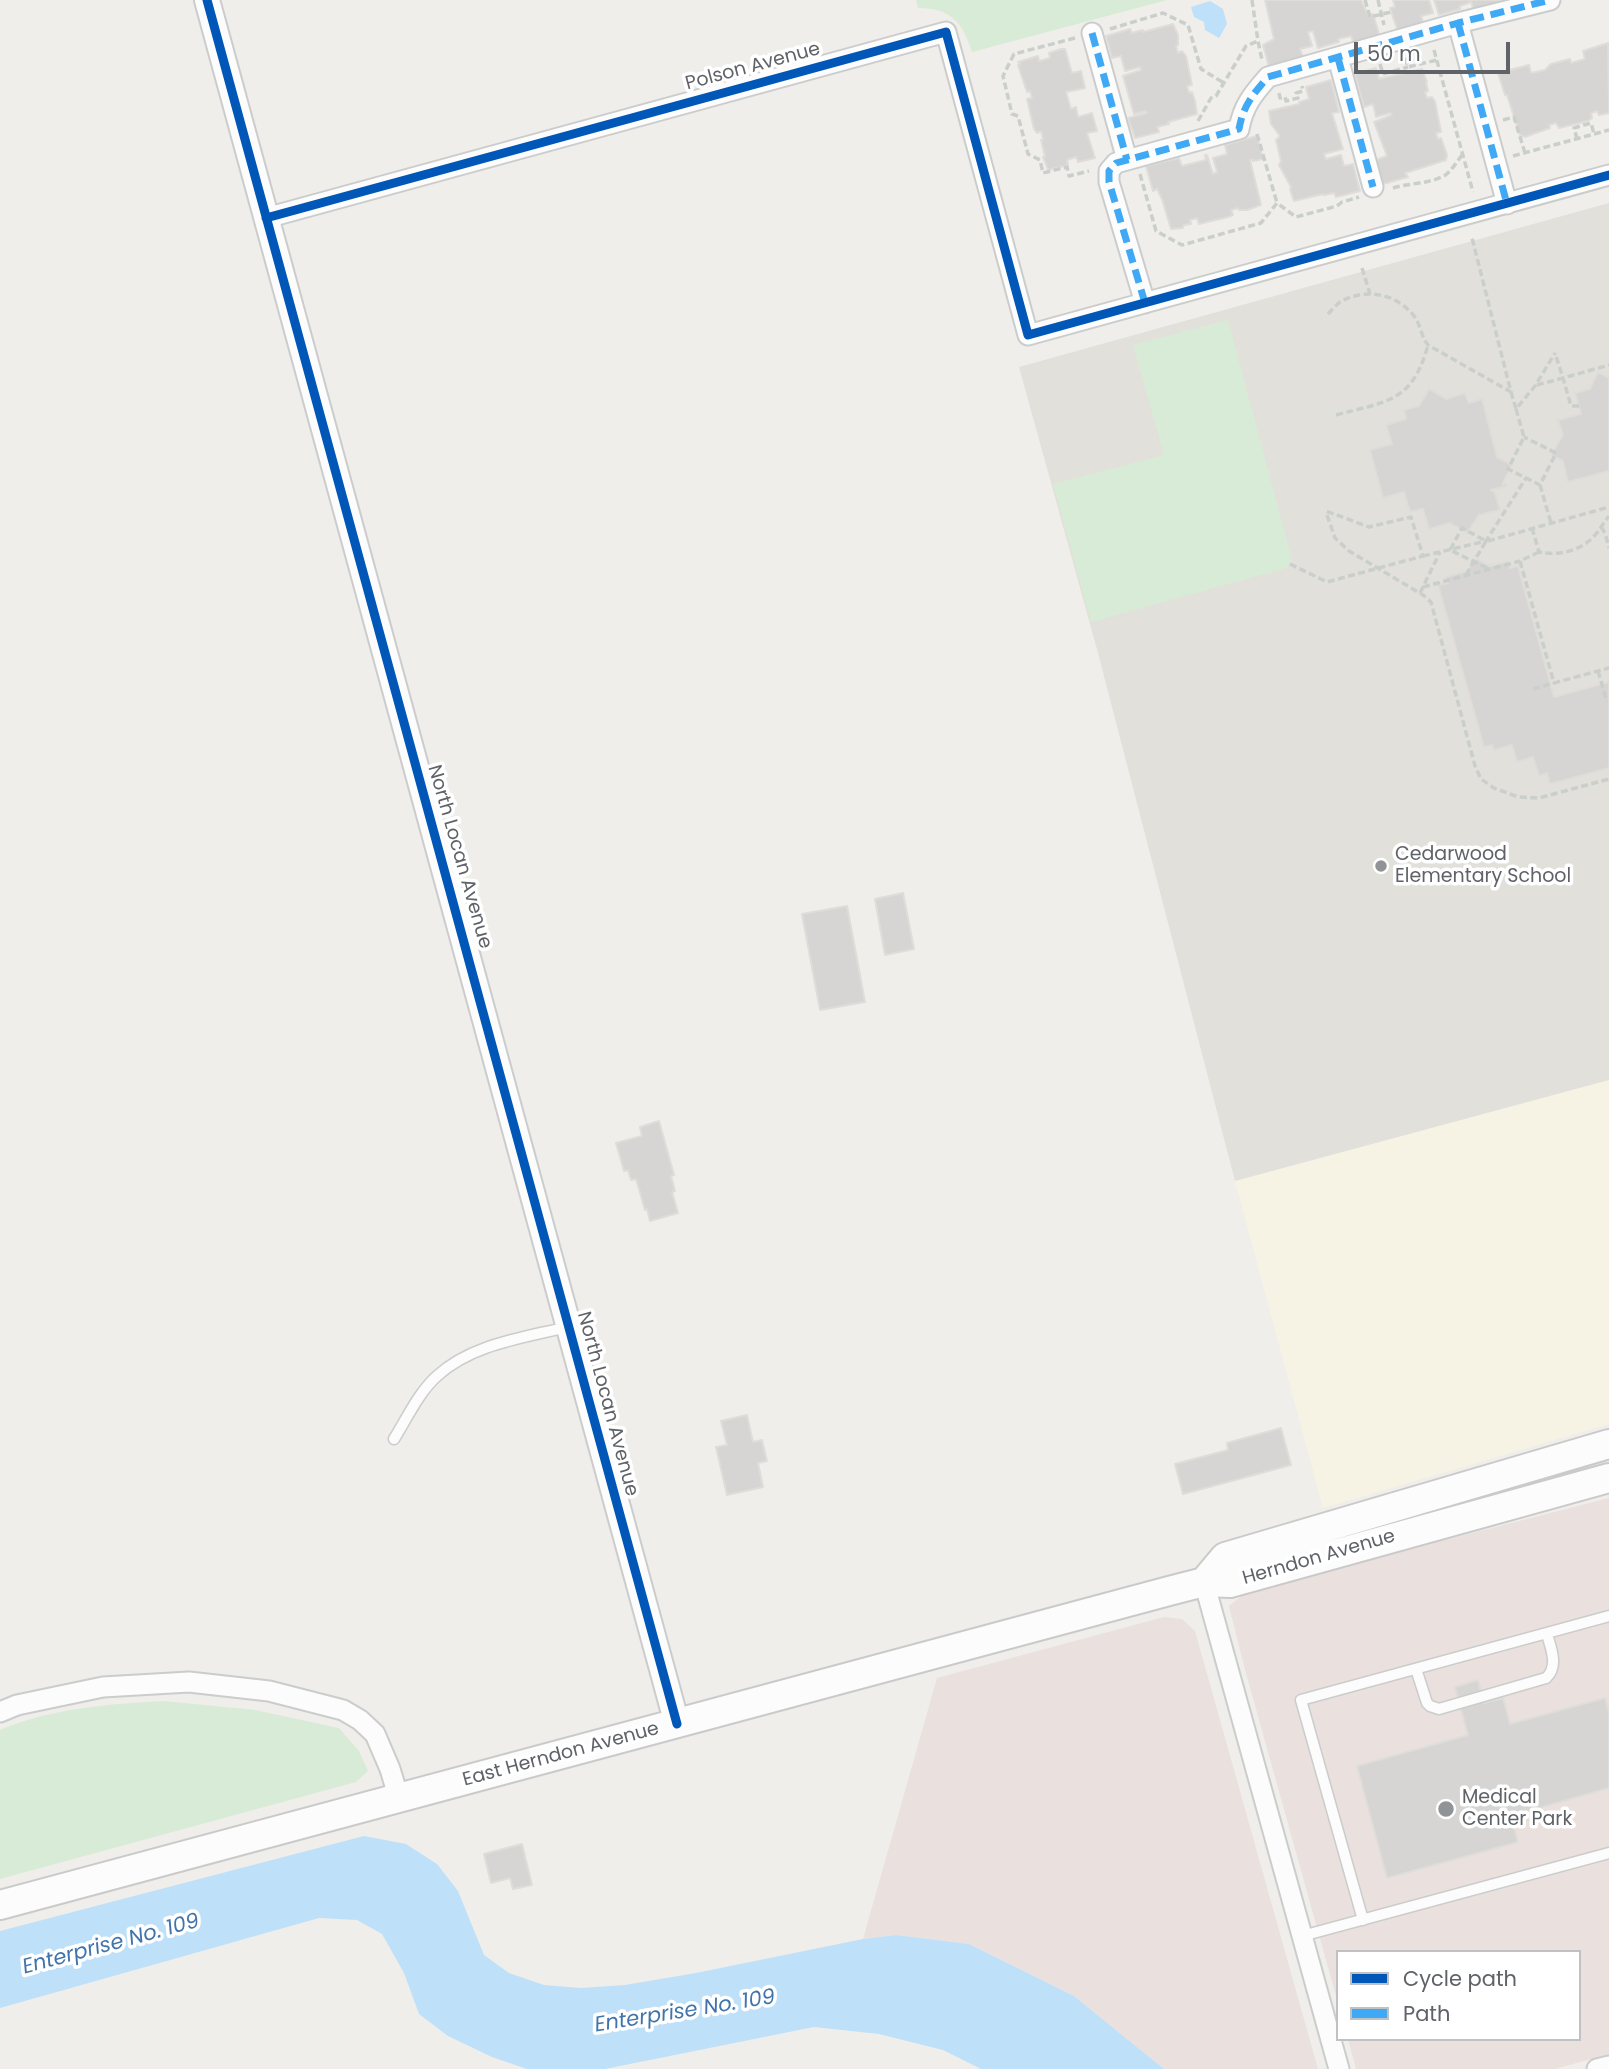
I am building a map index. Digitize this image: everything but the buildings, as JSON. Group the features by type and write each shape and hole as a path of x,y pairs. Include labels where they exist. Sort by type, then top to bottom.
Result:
{"main road":[{"name":"Herndon Avenue","path":"1204,1583 1225,1557 1609,1444"},
{"name":"Herndon Avenue","path":"1204,1583 1230,1583 1609,1478"},
{"name":"East Herndon Avenue","path":"0,1905 1204,1583"}],"street":[{"name":"North Locan Avenue","path":"207,0 677,1724"},
{"path":"1550,0 1268,77 1249,98 1239,129 1133,164 1116,163 1109,171 1109,182 1145,303 1609,176"},
{"path":"1458,23 1507,204"},
{"name":"Polson Avenue","path":"266,218 946,32 1028,335 1145,303"},
{"path":"1092,33 1133,164"},
{"path":"1338,58 1378,190"},
{"path":"1204,1583 1339,2069"},
{"path":"0,1712 17,1705 103,1687 189,1682 269,1691 343,1710 360,1720 375,1734 399,1799"},
{"path":"1597,2069 1609,2066"}],"lane":[{"path":"394,1439 425,1389 437,1376 457,1362 484,1348 568,1326"},
{"path":"1363,1920 1301,1700 1609,1616"},
{"path":"1416,1669 1427,1703 1439,1709 1546,1678 1554,1661 1546,1634"},
{"path":"1302,1936 1609,1853"}],"path":[{"path":"1252,0 1264,65"},
{"path":"1365,0 1370,18 1391,12"},
{"path":"1094,165 1092,170 1069,176 1067,167 1043,173 1040,160 1028,154 1018,116 1012,114 1003,76 1014,54 1163,13 1188,25 1200,69 1224,83"},
{"path":"1197,125 1211,98 1216,96 1246,46 1258,41"},
{"path":"1434,50 1473,192"},
{"path":"1380,62 1383,74 1408,67"},
{"path":"1275,93 1278,91 1280,98 1285,97 1286,102 1298,98 1296,93 1303,91 1302,86 1311,83"},
{"path":"1503,120 1514,117 1525,153"},
{"path":"1577,139 1574,128 1591,123 1594,134"},
{"path":"1255,126 1277,203 1296,217 1378,190 1405,184 1413,185 1446,175 1463,154"},
{"path":"1513,156 1609,130"},
{"path":"1509,144 1522,141"},
{"path":"1133,164 1156,231 1182,245 1261,223 1277,203"},
{"path":"1472,238 1524,437 1508,469 1540,485"},
{"path":"1362,268 1370,294"},
{"path":"1328,314 1340,302 1359,295 1391,298 1416,318 1422,338 1428,345 1511,392"},
{"path":"1336,415 1385,402 1403,391 1415,379 1423,365 1428,345"},
{"path":"1516,410 1535,386 1555,353 1571,406 1579,405"},
{"path":"1535,386 1609,365"},
{"path":"1524,437 1556,453 1540,485 1551,523"},
{"path":"1466,575 1525,478"},
{"path":"1290,565 1327,582 1609,507"},
{"path":"1423,556 1411,517 1369,527 1326,513 1335,538 1349,551 1431,602 1475,766 1481,779 1494,788 1518,797 1539,798 1609,779"},
{"path":"1423,587 1520,561 1538,552 1567,552 1585,545 1609,516"},
{"path":"1601,527 1609,548"},
{"path":"1450,550 1462,528 1486,541"},
{"path":"1532,528 1538,552"},
{"path":"1450,550 1489,569"},
{"path":"1420,593 1440,552"},
{"path":"1520,561 1554,683"},
{"path":"1533,689 1609,668"},
{"path":"1598,671 1607,702"}],"shaded area":[{"name":"Cedarwood Elementary School","path":"1609,203 1609,1080 1235,1181 1098,653 1019,367"},
{"path":"1609,1080 1609,1424 1323,1508 1235,1181"},
{"name":"Medical Center Park","path":"1609,1498 1609,2054 1555,2069 1356,2069 1349,2041 1581,2041 1581,1950 1336,1950 1336,1996 1229,1606 1249,1590"},
{"path":"1164,1617 1182,1619 1195,1631 1318,2069 1164,2069 1074,1996 969,1944 896,1935 863,1939 937,1678"}],"green space":[{"path":"916,0 1167,0 972,52 960,25 954,19 939,11 918,8"},
{"path":"1228,320 1292,560 1286,568 1091,622 1053,484 1164,455 1133,345"},
{"path":"164,1701 255,1710 339,1728 359,1751 368,1771 356,1782 0,1879 0,1730 60,1712"}],"water":[{"path":"1210,1 1223,9 1227,24 1219,38 1205,30 1204,22 1194,17 1191,7"},
{"name":"Enterprise No. 109","path":"364,1836 406,1844 437,1864 458,1891 484,1955 509,1973 544,1985 581,1988 625,1985 896,1935 969,1944 1074,1996 1164,2069 981,2069 943,2050 879,2034 814,2027 605,2069 527,2069 492,2057 448,2036 419,2014 404,1973 382,1934 357,1920 319,1918 0,2008 0,1931"}],"marked path":[{"path":"1145,303 1109,182 1109,171 1116,163 1239,129 1249,101 1268,77 1550,0"},
{"path":"1458,23 1507,204"},
{"path":"1092,33 1127,160"},
{"path":"1338,58 1373,187"}],"cycle path":[{"path":"207,0 677,1724"},
{"path":"266,218 946,32 1028,335 1609,175"}],"place":[{"name":"Cedarwood Elementary School","path":"1381,866"},
{"name":"Medical Center Park","path":"1446,1809"}]}
